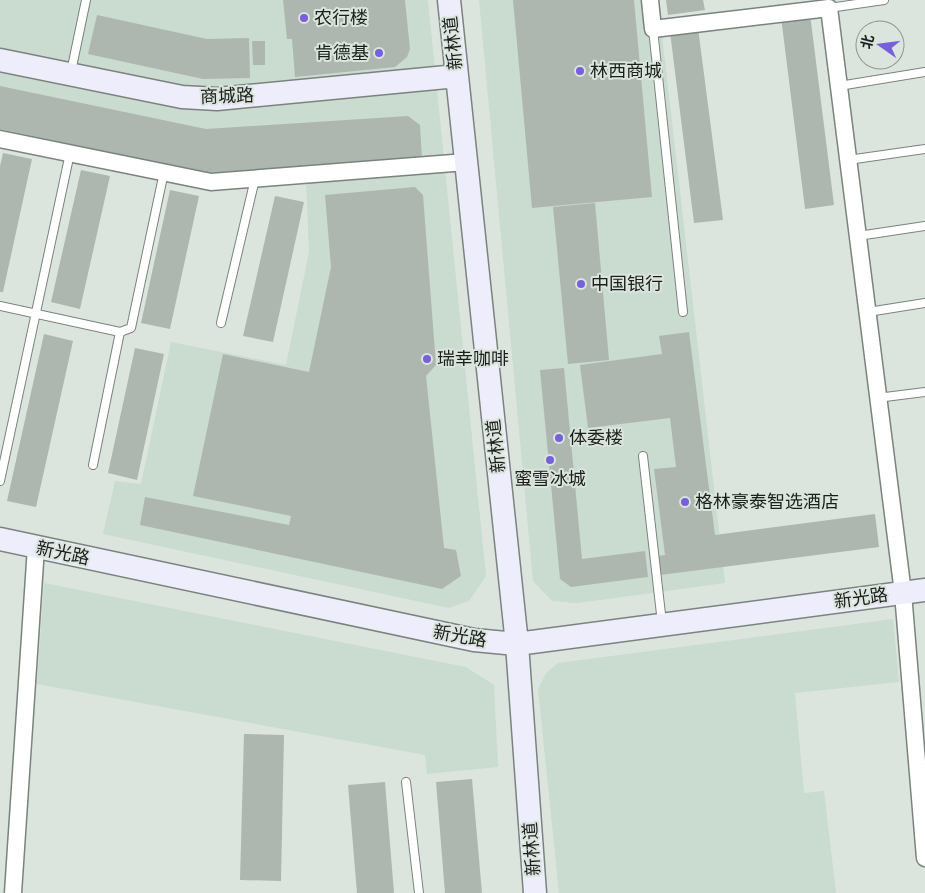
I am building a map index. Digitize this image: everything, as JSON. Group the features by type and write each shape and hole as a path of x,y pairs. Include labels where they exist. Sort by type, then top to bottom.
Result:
{"street":[{"name":"新林道","path":"449,0 517,644 535,893"},
{"path":"650,0 653,29 829,8 868,312 877,398 914,591 925,858"},
{"name":"商城路","path":"0,60 182,97 217,99 457,76"},
{"path":"0,139 211,182 466,162"},
{"name":"新光路","path":"0,539 474,640 517,644 914,591"},
{"path":"13,893 36,547"}],"lane":[{"path":"70,74 86,0"},
{"path":"829,8 884,0"},
{"path":"653,29 683,312"},
{"path":"839,86 925,72"},
{"path":"848,160 925,149"},
{"path":"0,481 70,153"},
{"path":"0,306 120,332 132,328 164,172"},
{"path":"221,323 255,178"},
{"path":"858,236 925,226"},
{"path":"868,312 925,303"},
{"path":"93,465 120,332"},
{"path":"877,398 925,392"},
{"path":"643,456 662,625"},
{"path":"406,782 419,893"}],"shaded area":[{"path":"0,0 428,0 486,576 469,601 449,608 103,534 115,481 141,484 171,342 286,365 309,252 306,183 218,189 0,145"},
{"path":"479,0 658,0 725,583 578,603 552,601 533,581"},
{"path":"44,583 466,667 494,685 498,767 427,774 425,755 37,684"},
{"path":"893,619 899,682 795,693 804,793 824,791 836,893 559,893 538,689 546,673 558,663"}],"building":[{"path":"283,0 405,0 410,49 407,57 395,67 295,77 292,39 287,39"},
{"name":"林西商城","path":"513,0 634,0 652,197 532,208"},
{"path":"666,0 703,0 705,10 668,15"},
{"path":"810,14 834,205 805,209 781,17"},
{"path":"97,15 207,39 249,38 250,78 203,79 88,54"},
{"path":"698,28 723,220 694,223 670,32"},
{"path":"252,41 265,41 265,65 253,65"},
{"path":"0,86 206,129 408,116 420,125 422,158 205,173 0,129"},
{"path":"3,153 32,159 3,292 0,292 0,166"},
{"path":"81,170 110,176 80,309 51,302"},
{"path":"415,187 423,195 436,365 426,376 444,548 456,550 461,576 442,589 140,525 145,497 289,525 291,516 193,496 223,354 309,372 331,267 325,195"},
{"path":"170,190 199,196 170,329 141,323"},
{"path":"275,196 304,202 273,342 243,336"},
{"name":"中国银行","path":"595,203 609,360 568,364 553,207"},
{"path":"689,332 715,535 875,514 879,547 660,575 658,556 665,555 654,469 676,467 670,418 588,428 580,365 662,354 659,336"},
{"path":"44,334 73,341 36,507 7,501"},
{"path":"135,348 164,354 137,480 108,473"},
{"path":"564,368 582,559 645,551 648,577 571,587 560,579 540,370"},
{"path":"244,734 284,735 281,881 240,880"},
{"path":"472,779 482,893 445,893 436,782"},
{"path":"385,782 394,893 357,893 348,785"}],"place":[{"name":"农行楼","path":"304,18"},
{"name":"肯德基","path":"379,53"},
{"name":"林西商城","path":"580,71"},
{"name":"中国银行","path":"581,284"},
{"name":"瑞幸咖啡","path":"427,359"},
{"name":"体委楼","path":"559,438"},
{"name":"蜜雪冰城","path":"550,460"},
{"name":"格林豪泰智选酒店","path":"685,502"}]}
